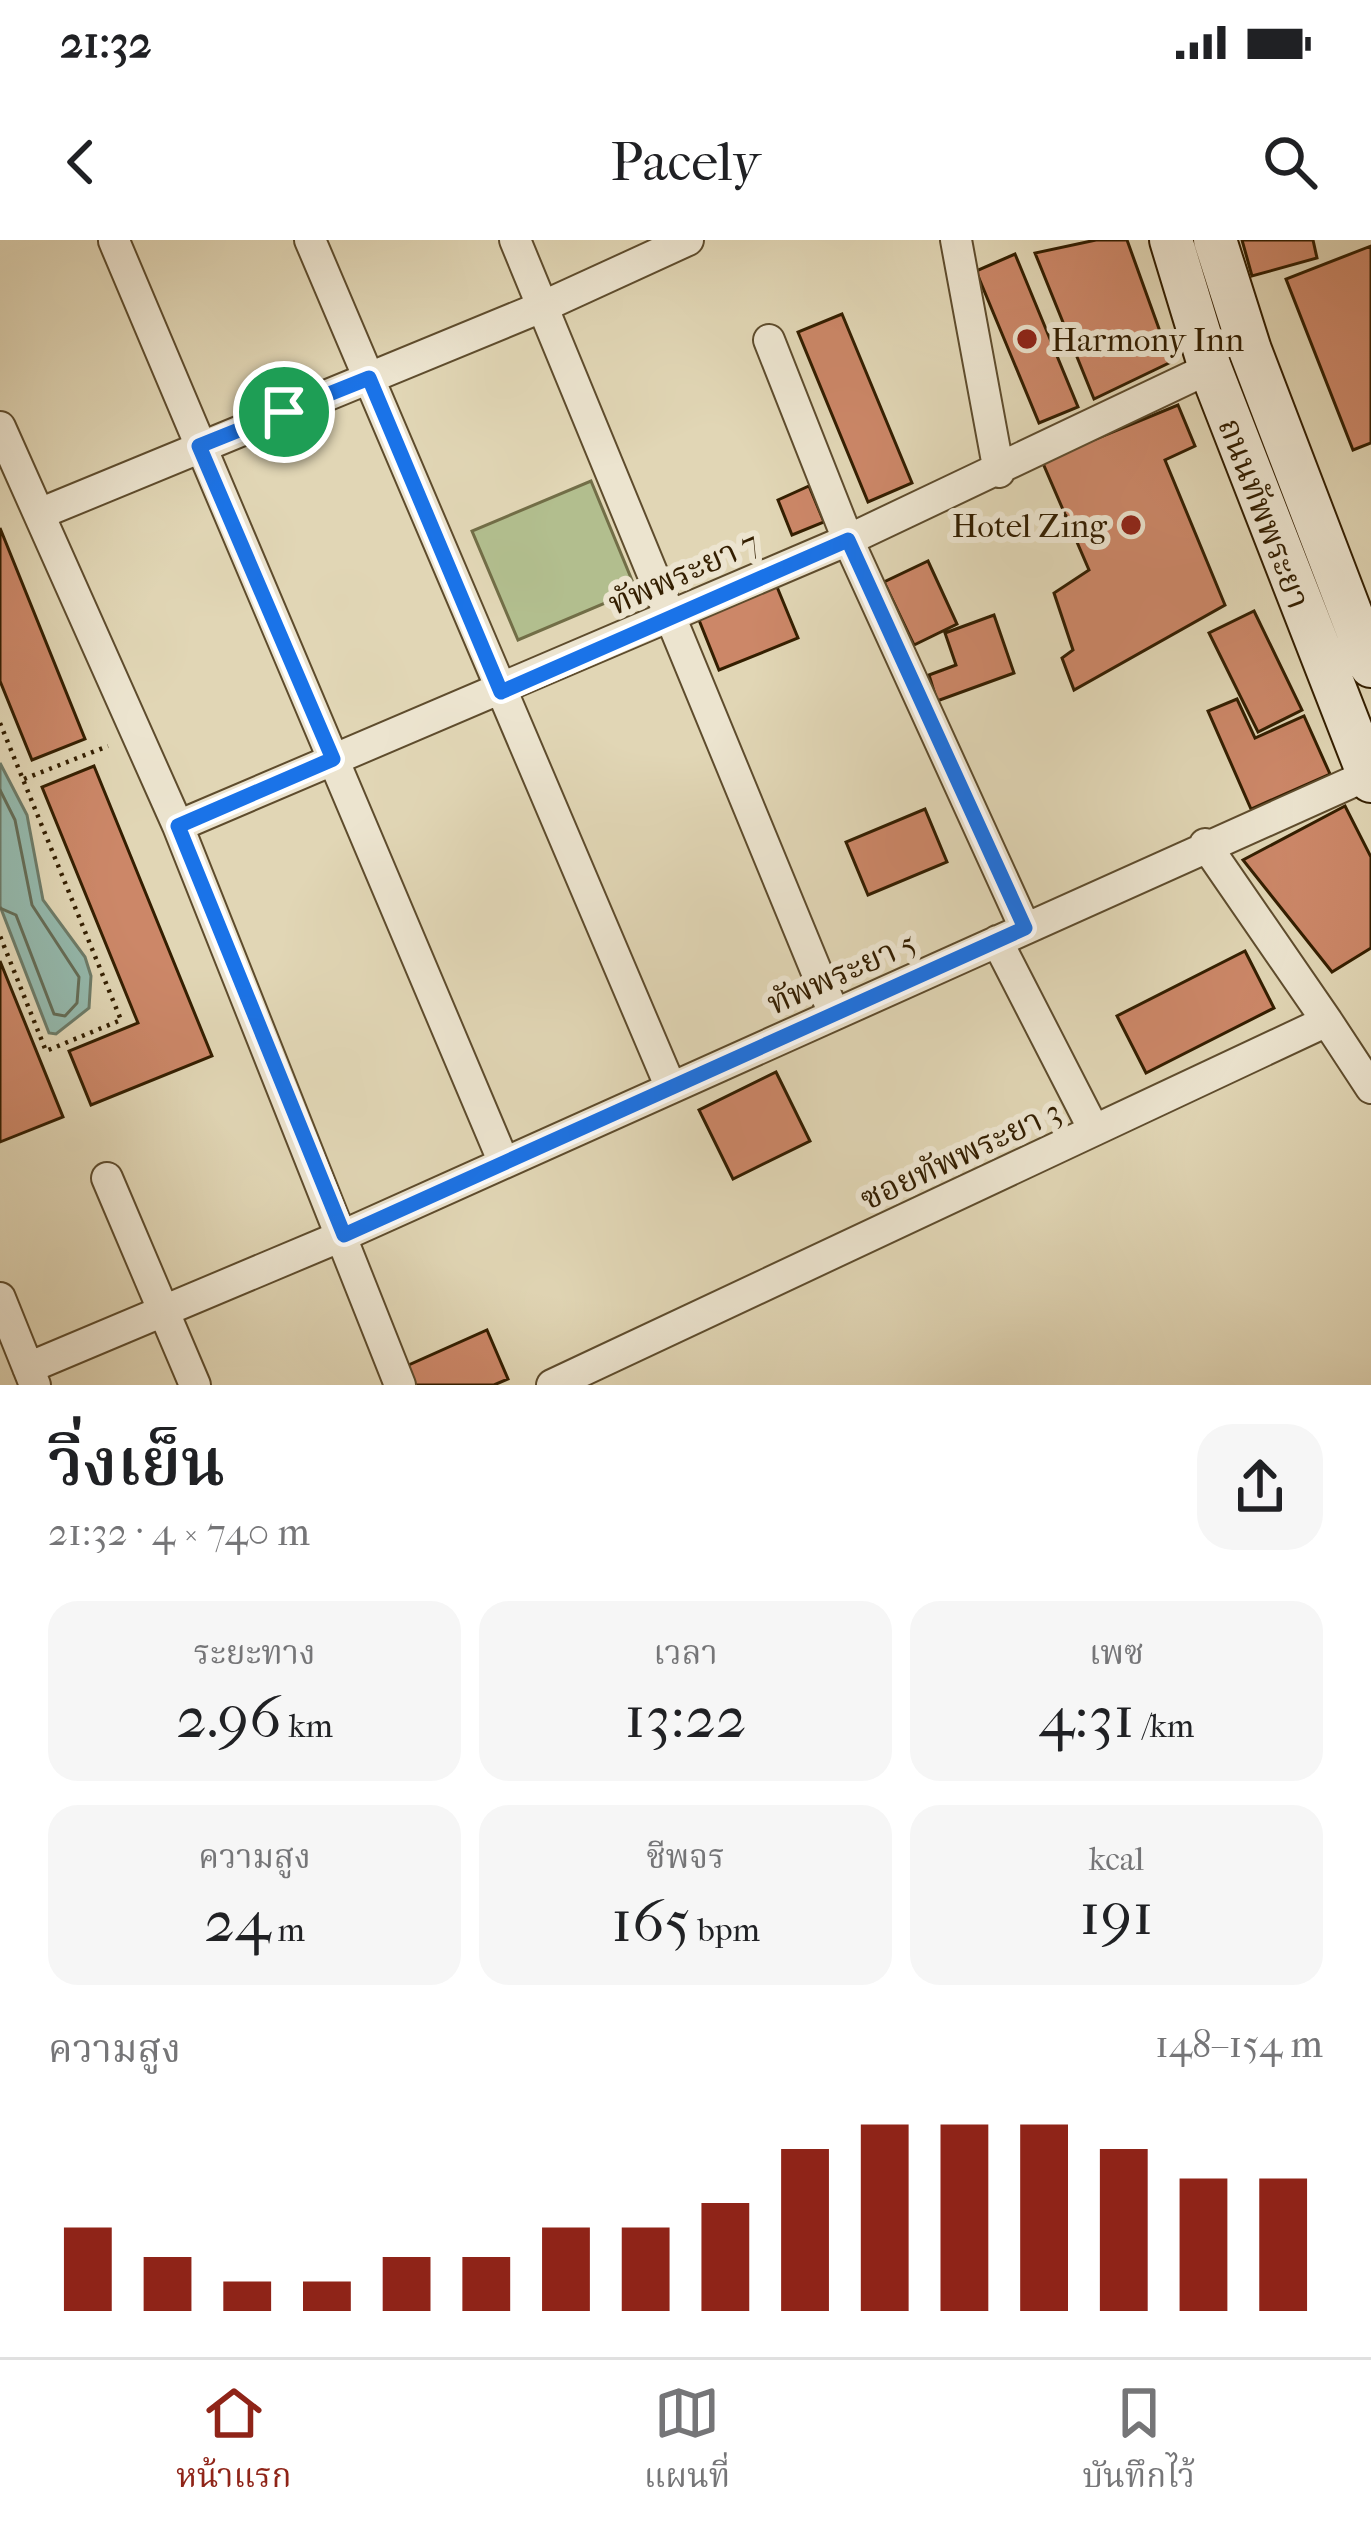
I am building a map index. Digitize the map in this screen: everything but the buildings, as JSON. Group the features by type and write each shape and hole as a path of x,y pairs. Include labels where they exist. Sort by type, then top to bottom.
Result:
{"main road":[{"name":"ถนนทัพพระยา","path":"1171,240 1210,368 1370,778"},
{"name":"ถนนทัพพระยา","path":"1214,240 1362,624 1371,666"}],"street":[{"path":"310,240 671,1088"},
{"path":"515,240 674,616 834,1014"},
{"path":"39,514 544,306 634,250 688,240"},
{"path":"956,240 999,472"},
{"path":"114,241 504,1163"},
{"path":"769,340 1094,1130"},
{"name":"ทัพพระยา 7","path":"178,826 848,540 1210,368"},
{"path":"0,427 178,826 400,1385"},
{"name":"ทัพพระยา 5","path":"32,1377 164,1311 344,1235 1205,844 1370,778"},
{"path":"1205,844 1371,1088"},
{"name":"ซอยทัพพระยา 3","path":"552,1385 1327,1021"},
{"path":"106,1178 195,1385"},
{"path":"0,1298 32,1377"}],"path":[{"path":"0,936 46,1051 121,1020 1,729"},
{"path":"23,779 136,735"}],"green space":[{"path":"591,481 636,590 518,640 472,531"}],"water":[{"path":"0,763 27,815 43,900 85,957 91,976 89,1008 56,1034 49,1033 0,906"}],"place":[{"name":"Harmony Inn","path":"1027,339"},
{"name":"Hotel Zing","path":"1131,525"}],"route":[{"path":"369,378 501,692 848,540 1025,928 344,1235 178,826 333,759 199,446 284,412 369,378"}]}
